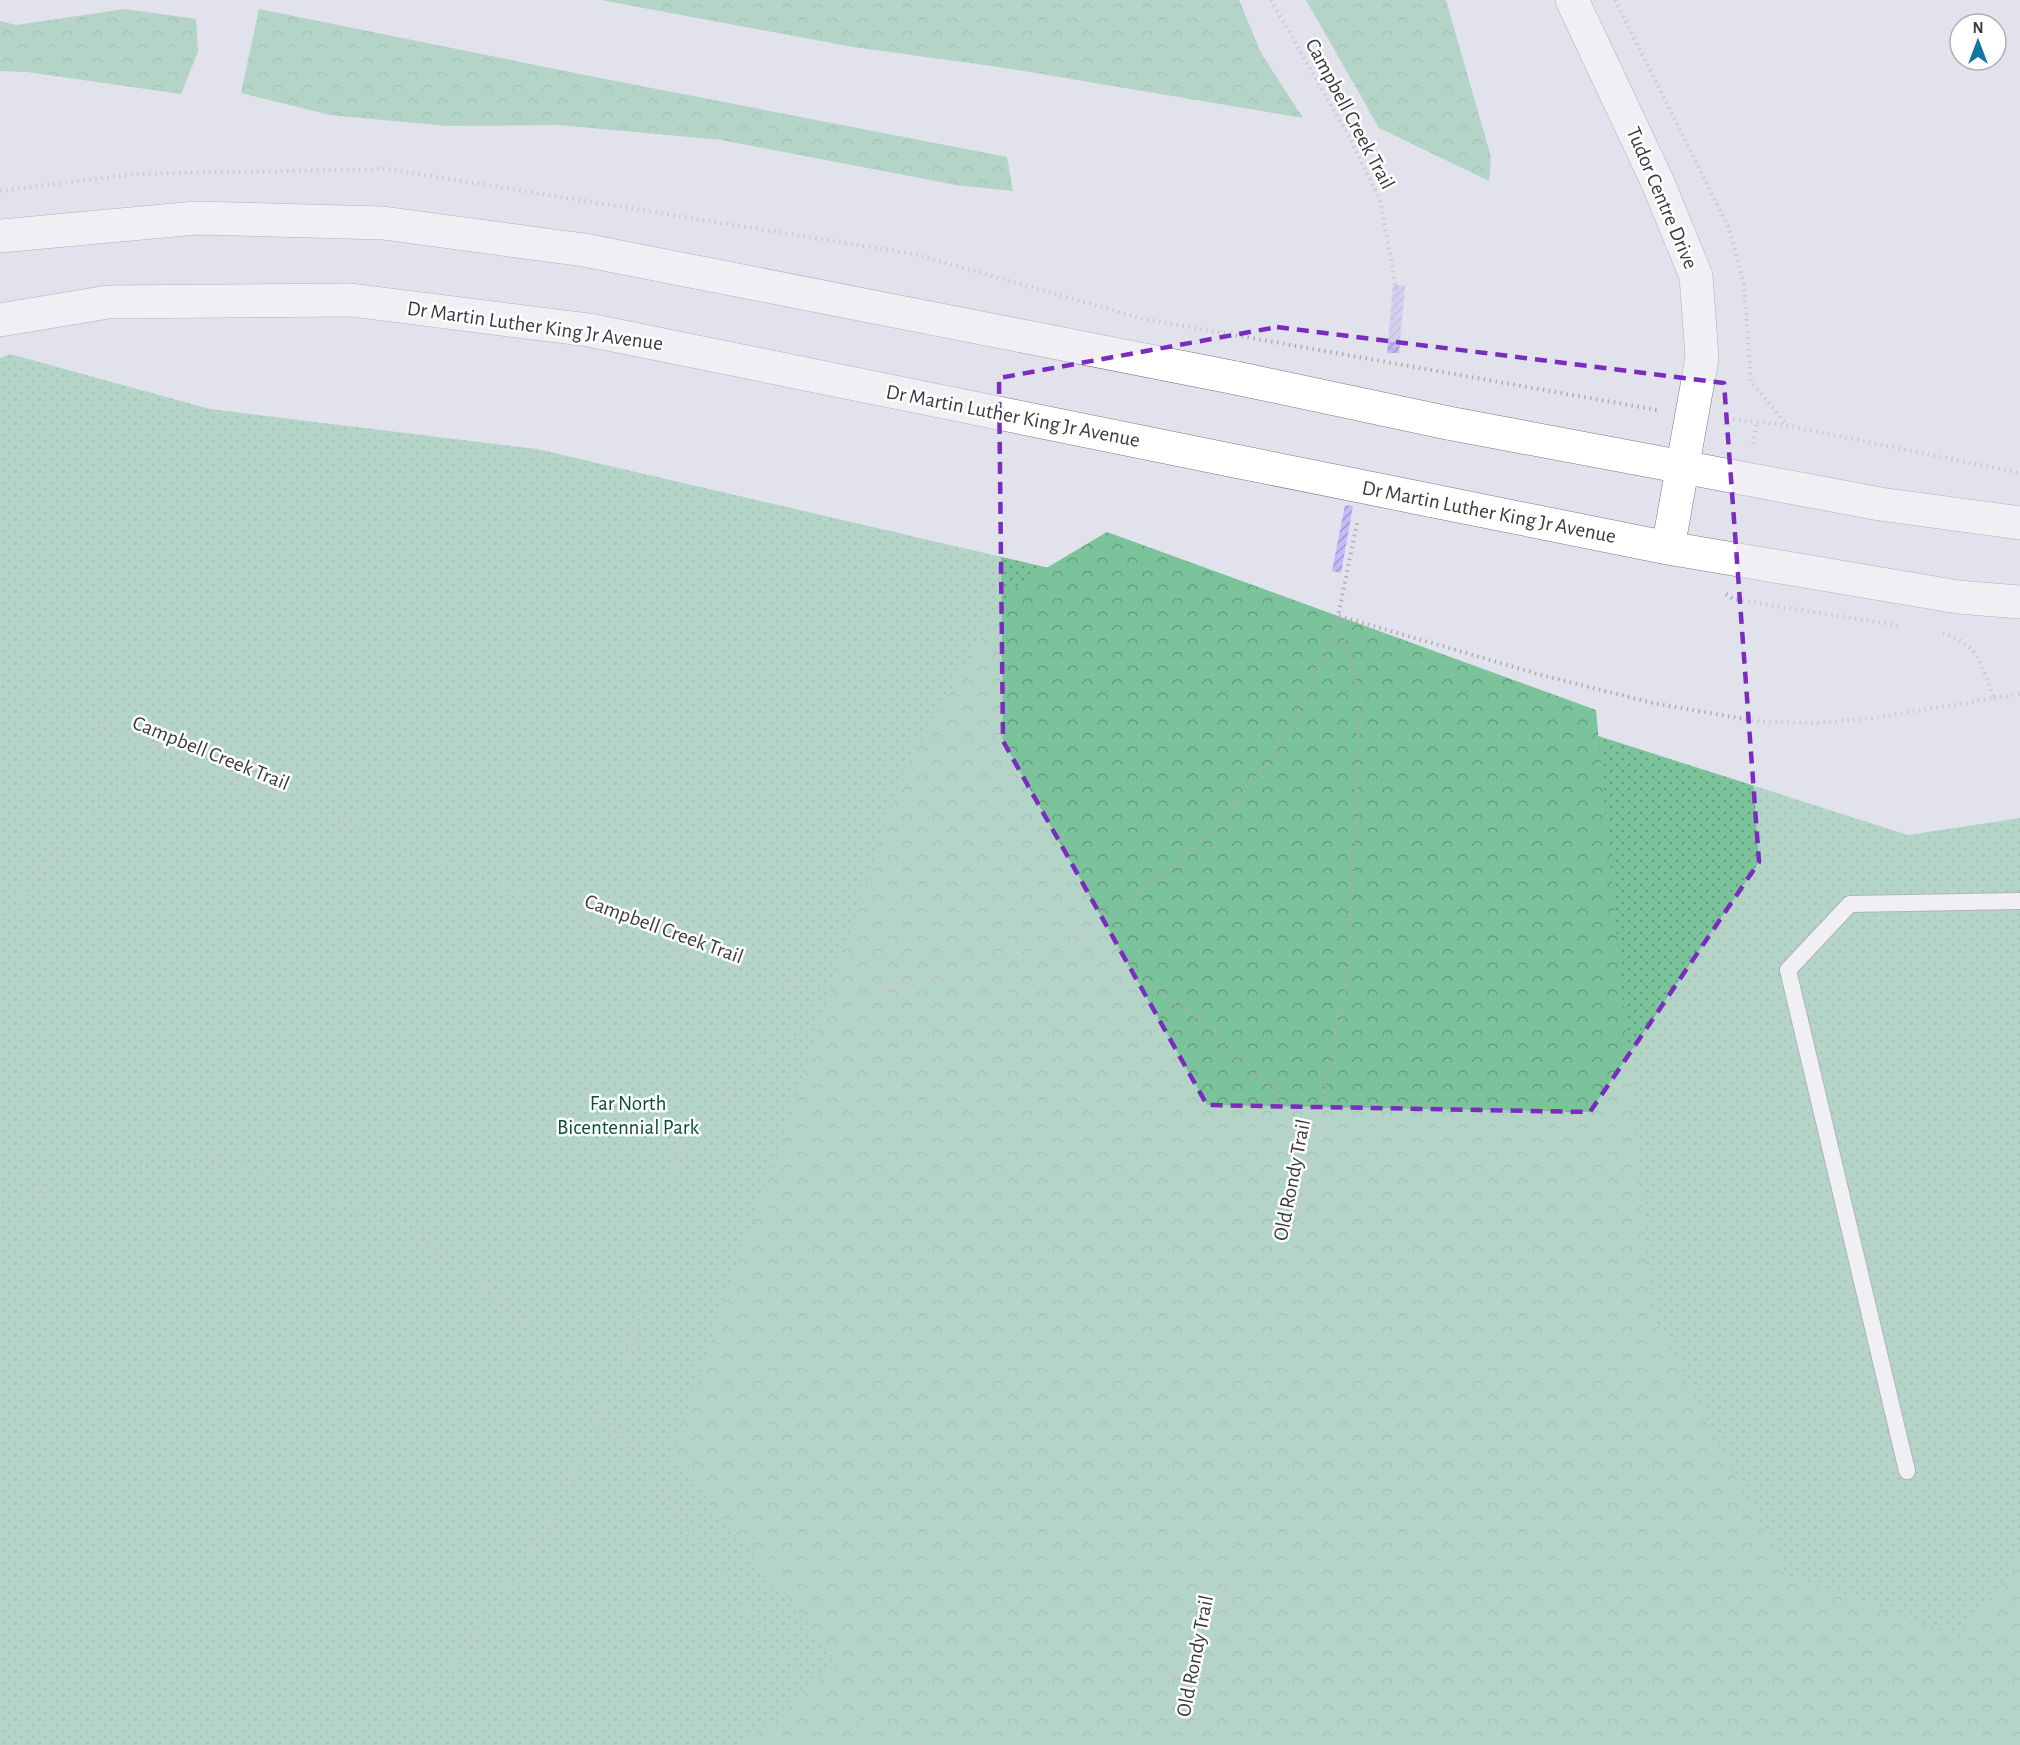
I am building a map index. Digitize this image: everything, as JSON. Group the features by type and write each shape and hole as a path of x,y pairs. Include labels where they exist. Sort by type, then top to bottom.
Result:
{"street":[{"name":"Tudor Centre Drive","path":"1572,0 1658,183 1696,276 1702,358 1668,548"},
{"path":"0,236 196,218 382,224 584,250 1682,468 1880,504 2020,523"},
{"name":"Dr Martin Luther King Jr Avenue","path":"0,320 108,302 351,300 589,330 1668,548 1958,597 2020,602"}],"lane":[{"path":"1907,1471 1788,969 1851,904 2020,901"}],"path":[{"name":"Campbell Creek Trail","path":"1271,0 1352,142 1381,203 1396,287 1391,354"},
{"path":"1757,422 1779,424 2020,473"},
{"name":"Campbell Creek Trail","path":"0,684 670,951 727,970 788,983 842,987 895,985 991,968 1075,936 1111,915 1169,870 1222,821 1264,767 1299,711 1338,616 1359,513"},
{"path":"1723,592 1733,599 1908,627"},
{"path":"1338,616 1545,676 1653,703 1761,722 1816,723 1874,718 2020,694"},
{"name":"Old Rondy Trail","path":"1192,1745 1347,982 1360,700 1338,616"},
{"path":"1930,630 1962,640 1977,653 1994,698"},
{"path":"0,927 15,902 100,800 160,748"},
{"path":"1075,936 1209,1025 1278,1097 1308,1175"},
{"path":"398,1745 545,1532 626,1362 682,1143 769,1047 895,985"},
{"path":"0,1208 82,1172 219,1160 408,1226 532,1327 602,1412 816,1702 924,1745"}],"highlighted area":[{"path":"1277,327 1724,383 1759,862 1590,1112 1207,1105 1003,741 999,378"}],"green space":[{"path":"601,0 1239,0 1261,53 1303,118 999,67 853,47"},
{"path":"1306,0 1446,0 1491,157 1489,181 1379,128"},
{"path":"125,9 196,19 198,52 181,94 27,72 0,71 0,21 16,25"},
{"path":"259,9 1007,157 1013,191 956,185 721,140 559,125 447,126 330,115 241,93"},
{"name":"Far North Bicentennial Park","path":"10,354 210,409 537,449 1135,588 1908,835 2020,818 2020,1745 0,1745 0,358"},
{"path":"1107,532 1596,710 1652,1314 1786,1574 1960,1637 2020,1560 2020,1745 742,1745 838,1663 672,1454 787,1122 903,772 1011,589"}],"building":[{"path":"1393,284 1405,286 1399,353 1387,353"},
{"path":"1345,505 1353,506 1341,573 1332,571"}]}
